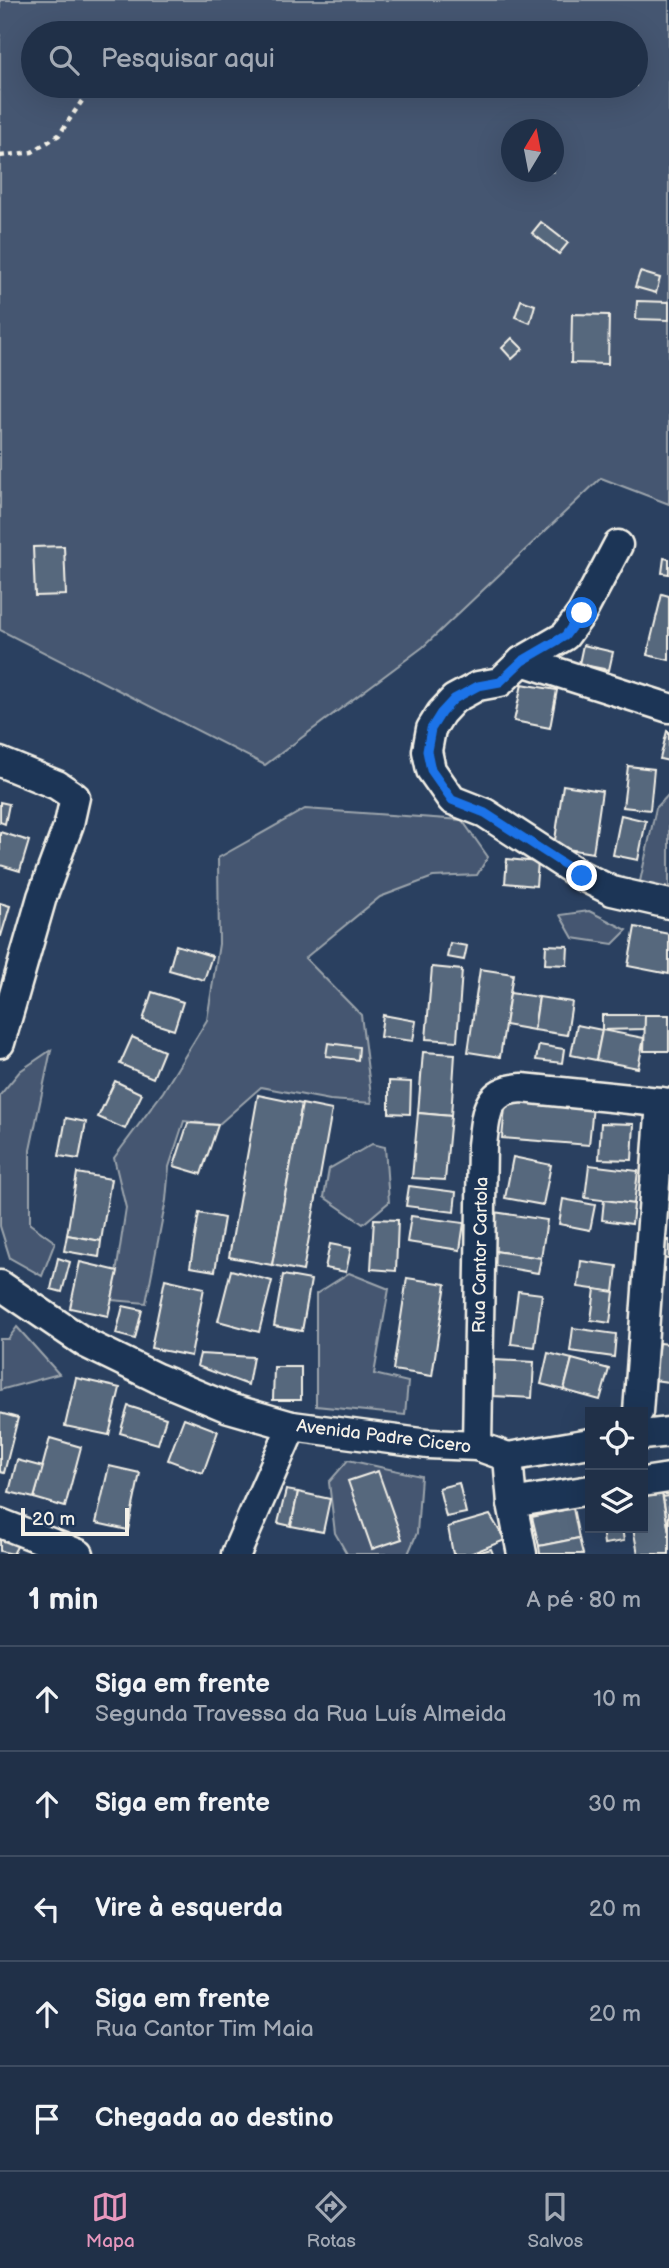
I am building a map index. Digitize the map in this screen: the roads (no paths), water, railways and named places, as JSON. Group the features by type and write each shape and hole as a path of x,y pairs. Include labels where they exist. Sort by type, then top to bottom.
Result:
{"street":[{"path":"618,545 582,613 565,636 522,661 500,682 478,686 454,699 431,729 427,751 431,770 452,800 485,813 582,876 612,891 669,904"},
{"path":"522,661 669,708"},
{"path":"0,762 57,785 75,797 69,824 42,897 0,1042"},
{"name":"Rua Cantor Cartola","path":"477,1446 482,1145 491,1102 507,1088 522,1087 665,1102"},
{"path":"638,1407 665,1102"},
{"name":"Avenida Padre Cicero","path":"0,1285 87,1344 157,1378 229,1408 292,1426 428,1444 477,1446 508,1457 585,1444"},
{"path":"236,1554 292,1426"},
{"path":"648,1434 669,1432"},
{"path":"508,1457 512,1503 522,1554"},
{"path":"648,1481 669,1478"},
{"path":"512,1503 585,1491"},
{"path":"0,1523 61,1551"}]}
